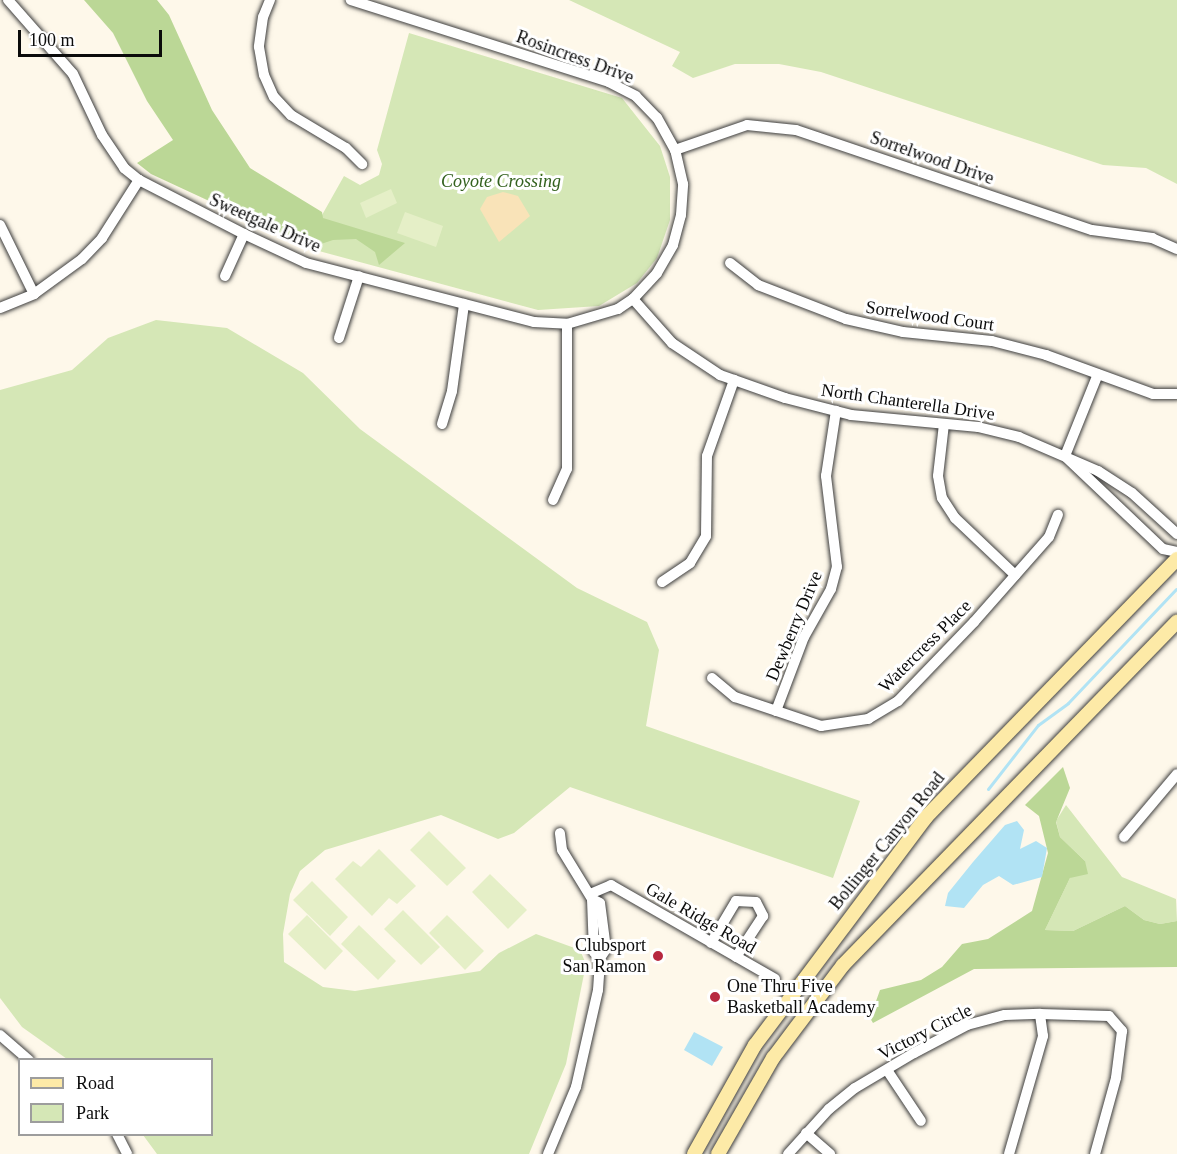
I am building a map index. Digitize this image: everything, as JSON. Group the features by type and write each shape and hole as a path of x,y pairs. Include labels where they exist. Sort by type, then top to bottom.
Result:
{"main road":[{"name":"Bollinger Canyon Road","path":"694,1154 755,1046 926,817 1177,560"},
{"path":"718,1154 773,1058 843,965 1177,622"}],"street":[{"name":"Sweetgale Drive","path":"8,0 73,74 102,135 124,168 139,180 244,234 306,262 534,322 567,324 618,309 633,298"},
{"path":"270,0 263,17 260,47 264,75 274,98 291,114 346,148 362,164"},
{"name":"Rosincress Drive","path":"351,0 609,82 636,96 657,118 675,150 683,184 673,245 657,273 633,298"},
{"name":"Sorrelwood Drive","path":"675,150 747,125 796,130 1092,230 1152,238 1177,249"},
{"path":"0,308 34,294 82,259 102,238 139,180"},
{"path":"0,225 34,294"},
{"path":"225,276 244,234"},
{"name":"Sorrelwood Court","path":"730,263 758,285 846,320 903,332 992,340 1098,374"},
{"path":"339,338 359,276"},
{"name":"North Chanterella Drive","path":"633,298 683,352 734,380 836,411 1009,434 1098,471 1132,493 1177,534"},
{"path":"442,424 452,391 464,304"},
{"path":"553,500 567,469 567,324"},
{"path":"1065,456 1098,374 1153,394 1177,394"},
{"path":"662,582 690,563 706,536 708,456 734,380"},
{"name":"Dewberry Drive","path":"777,711 804,637 831,589 837,567 826,476 836,411"},
{"path":"944,424 938,476 942,498 955,518 1015,575"},
{"name":"North Chanterella Drive","path":"1065,456 1163,549 1177,552"},
{"name":"Watercress Place","path":"712,678 735,697 821,726 868,719 898,701 1049,537 1058,515"},
{"path":"1124,837 1177,774"},
{"path":"549,1154 576,1087 598,990 600,958 594,952 591,896 562,850 560,833"},
{"name":"Gale Ridge Road","path":"591,896 611,885 775,979"},
{"path":"711,943 736,901 756,902 763,916 736,957"},
{"path":"1009,1154 1043,1036 1040,1014"},
{"name":"Victory Circle","path":"788,1154 806,1133 855,1088 967,1025 1005,1015 1040,1014 1109,1016 1122,1031 1116,1078 1095,1154"},
{"path":"0,1035 28,1058"},
{"path":"886,1070 921,1121"},
{"path":"806,1133 830,1154"},
{"path":"118,1136 127,1154"}],"green space":[{"path":"84,0 157,0 169,15 212,110 250,168 322,212 323,218 405,243 379,265 375,252 356,239 333,240 318,245 315,250 151,174 137,163 173,140 147,101 113,33"},
{"path":"569,0 1177,0 1177,184 1146,168 1103,165 821,72 779,64 735,64 693,78 672,66 680,52"},
{"name":"Coyote Crossing","path":"409,33 622,98 660,146 670,177 670,220 657,258 637,283 599,306 538,310 304,247 344,176 360,185 379,175 382,164 377,150"},
{"path":"391,189 397,203 366,218 360,203"},
{"path":"405,212 443,226 436,247 397,233"},
{"path":"156,320 227,328 303,373 360,429 577,588 647,622 659,650 646,726 860,801 833,878 570,787 514,833 498,839 441,815 325,850 300,871 290,894 283,934 284,962 323,987 355,991 480,971 499,953 536,934 580,950 586,964 566,1064 529,1154 157,1154 144,1136 213,1136 213,1058 66,1058 22,1027 0,998 0,390 72,370 108,338"},
{"path":"1063,767 1070,788 1056,822 1060,837 1085,861 1088,874 1070,878 1045,930 1073,931 1125,906 1144,920 1160,924 1177,921 1177,967 974,969 873,1023 870,1018 880,990 921,980 942,967 962,944 988,939 1032,911 1048,853 1039,816 1025,805"},
{"path":"1066,805 1122,877 1176,899 1177,921 1160,924 1144,920 1125,906 1073,931 1045,930 1070,878 1085,861 1060,837 1056,821"},
{"path":"429,831 466,868 447,886 410,850"},
{"path":"379,849 416,886 397,904 389,898 372,916 335,879 353,861 361,867"},
{"path":"490,874 527,910 508,929 472,892"},
{"path":"312,881 348,917 330,936 293,900"},
{"path":"403,910 440,947 421,965 384,929"},
{"path":"307,915 343,951 325,970 288,934"},
{"path":"447,915 484,951 465,970 429,933"},
{"path":"359,925 396,961 378,980 341,944"}],"sand":[{"path":"503,192 518,196 530,216 499,242 480,209 487,197"}],"water":[{"path":"1017,821 1024,830 1020,849 1036,841 1047,848 1042,877 1013,885 999,876 983,885 964,908 945,906 948,893 973,862 1005,825"},
{"path":"694,1032 723,1047 712,1066 684,1050"}],"waterway":[{"path":"988,789 1038,725 1068,703 1176,589"}],"place":[{"name":"Clubsport San Ramon","path":"658,956"},
{"name":"One Thru Five Basketball Academy","path":"715,997"}]}
